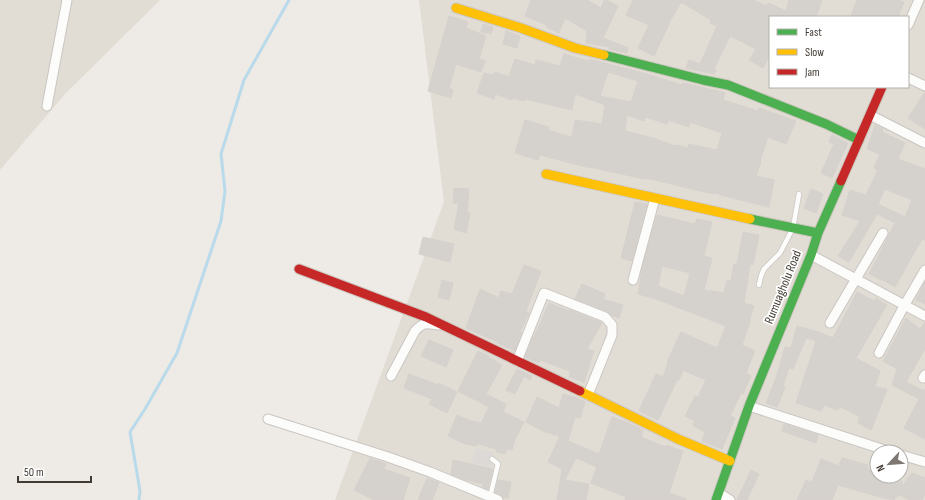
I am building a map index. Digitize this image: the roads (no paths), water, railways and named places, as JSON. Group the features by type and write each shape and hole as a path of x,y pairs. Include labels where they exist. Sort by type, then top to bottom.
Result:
{"street":[{"path":"47,106 67,0"},
{"path":"909,23 919,0"},
{"path":"456,8 521,28 575,48 728,85 826,124 859,140"},
{"path":"909,78 925,86"},
{"name":"Rumuagholu Road","path":"717,497 749,406 811,255 818,233 882,88"},
{"path":"870,115 925,143"},
{"path":"546,174 818,233"},
{"path":"633,280 655,198"},
{"path":"830,323 883,233"},
{"path":"811,255 925,316"},
{"path":"299,269 426,317 678,439 730,462"},
{"path":"879,353 925,270"},
{"path":"517,362 544,293 605,317 612,325 612,335 588,395"},
{"path":"391,376 415,331 420,326 424,324 442,325"},
{"path":"749,406 869,445"},
{"path":"268,419 388,457 430,472 494,499"},
{"path":"909,457 925,462"},
{"path":"717,497 730,500"}],"lane":[{"path":"759,285 764,269 780,253 793,228 799,194"},
{"path":"492,459 498,464 494,499"}],"waterway":[{"path":"139,500 140,491 130,432 177,353 221,221 225,191 221,154 244,80 289,0"}]}
